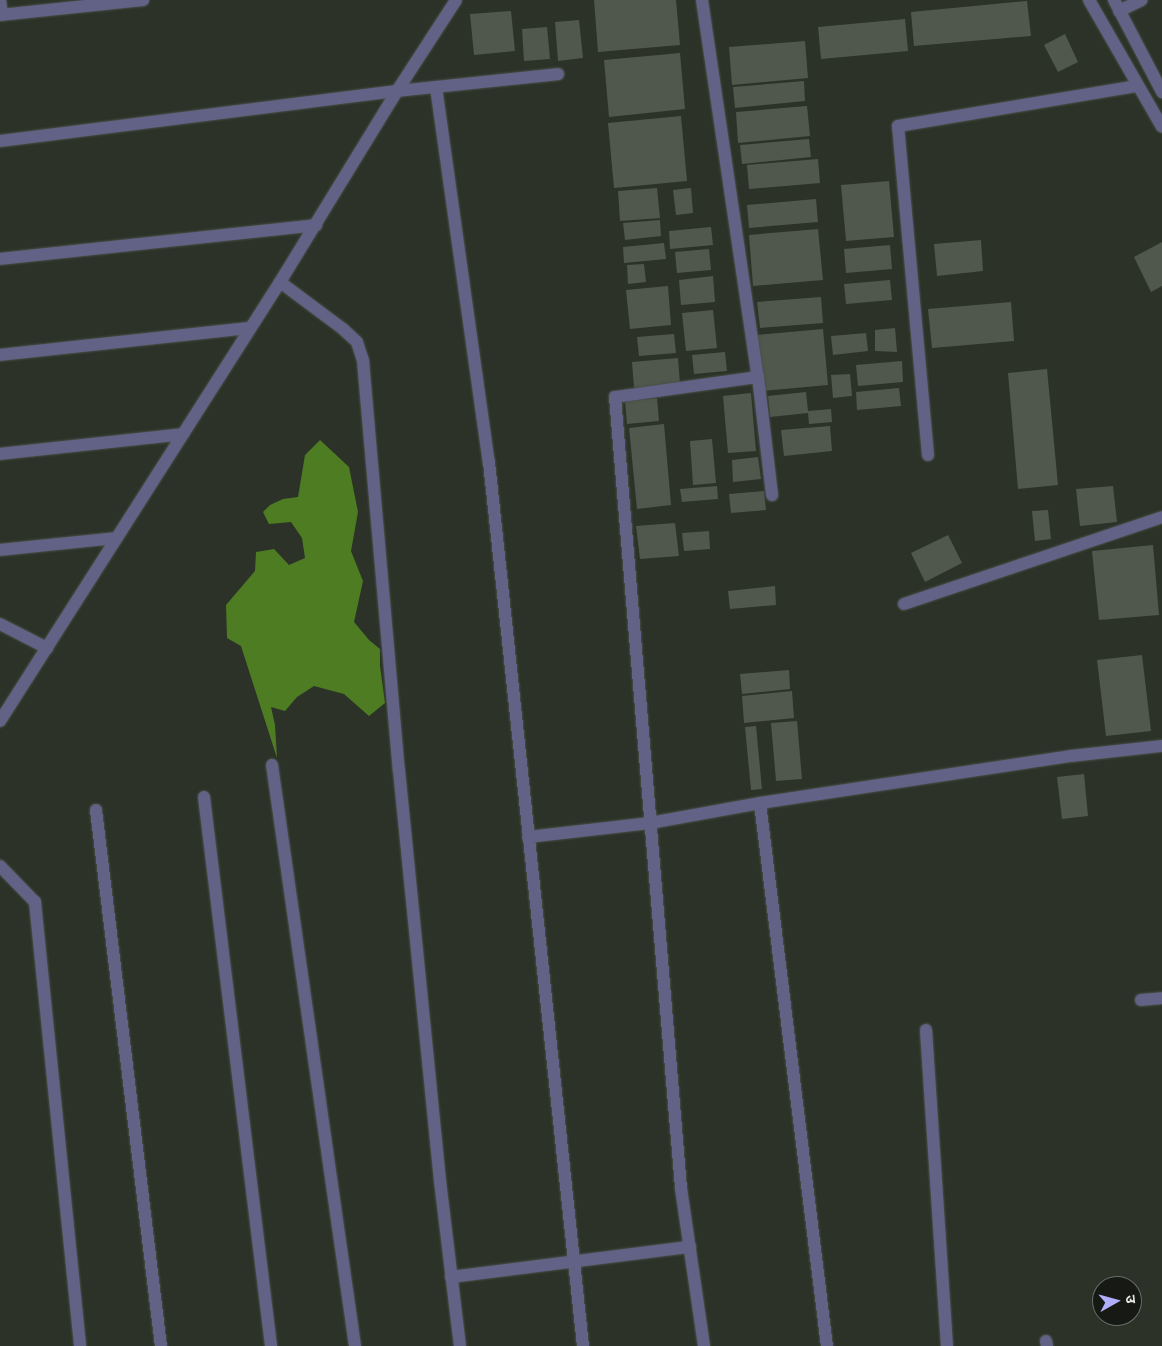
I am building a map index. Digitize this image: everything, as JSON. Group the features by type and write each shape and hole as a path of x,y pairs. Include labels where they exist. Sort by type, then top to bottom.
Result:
{"street":[{"path":"0,0 1,15 143,0"},
{"path":"0,721 280,282 397,91 456,0"},
{"path":"702,0 758,377 772,495"},
{"path":"1089,0 1162,127"},
{"path":"1142,0 1117,5 1162,92"},
{"path":"0,141 397,91 558,74"},
{"path":"928,455 898,126 1138,86"},
{"path":"436,87 489,462 583,1346"},
{"path":"0,259 316,225"},
{"path":"280,282 350,335 357,342 363,361 400,780 460,1346"},
{"path":"0,355 250,328"},
{"path":"704,1346 681,1188 615,397 758,377"},
{"path":"0,454 183,434"},
{"path":"904,604 1162,517"},
{"path":"0,550 116,538"},
{"path":"0,624 47,648"},
{"path":"528,837 650,823 760,803 1071,756 1162,746"},
{"path":"272,765 355,1346"},
{"path":"204,797 271,1346"},
{"path":"760,803 827,1346"},
{"path":"96,810 161,1346"},
{"path":"0,866 35,902 80,1346"},
{"path":"1141,1000 1162,998"},
{"path":"926,1030 947,1346"},
{"path":"452,1278 690,1248"}],"shaded area":[{"path":"320,440 349,467 358,512 351,551 363,581 354,622 369,640 380,649 380,666 385,703 369,716 344,694 314,686 297,697 285,711 271,707 275,725 277,758 241,646 227,638 226,605 255,571 256,552 274,549 289,565 305,558 302,538 291,522 269,524 263,512 270,505 283,499 298,497 305,455"}],"building":[{"path":"594,0 676,0 680,45 598,52"},
{"path":"1027,1 1031,36 914,46 911,12"},
{"path":"511,11 515,51 474,55 470,14"},
{"path":"905,19 908,51 821,59 818,27"},
{"path":"579,20 583,58 558,61 555,22"},
{"path":"547,27 550,59 524,61 522,29"},
{"path":"1065,34 1078,62 1058,72 1044,45"},
{"path":"805,41 808,78 732,85 729,47"},
{"path":"680,53 685,109 609,117 604,60"},
{"path":"804,81 805,101 735,108 733,87"},
{"path":"807,106 810,136 738,143 736,112"},
{"path":"681,116 687,181 614,188 608,123"},
{"path":"809,139 811,157 742,164 740,145"},
{"path":"818,159 820,183 749,189 747,165"},
{"path":"889,181 894,237 846,241 841,185"},
{"path":"657,188 660,218 620,221 618,191"},
{"path":"691,188 693,213 676,215 673,190"},
{"path":"816,199 818,222 749,228 747,205"},
{"path":"660,220 661,236 625,240 623,223"},
{"path":"711,227 713,245 670,249 669,231"},
{"path":"818,229 823,280 753,286 749,235"},
{"path":"981,240 983,271 937,276 934,244"},
{"path":"1162,242 1162,286 1151,292 1134,257"},
{"path":"664,243 666,259 624,263 623,247"},
{"path":"890,245 892,269 846,273 844,249"},
{"path":"709,249 711,270 677,273 675,252"},
{"path":"644,264 646,282 628,284 627,265"},
{"path":"713,276 715,302 681,305 679,280"},
{"path":"890,280 892,300 846,304 844,284"},
{"path":"668,286 671,325 630,329 626,290"},
{"path":"821,297 823,323 760,328 757,302"},
{"path":"1011,302 1014,341 932,348 928,309"},
{"path":"713,310 717,348 686,351 682,313"},
{"path":"895,328 897,352 875,351 875,330"},
{"path":"823,329 828,385 762,391 757,335"},
{"path":"866,333 868,351 833,355 831,336"},
{"path":"674,334 676,353 639,356 637,337"},
{"path":"725,352 727,371 694,374 692,355"},
{"path":"678,358 680,384 634,388 632,362"},
{"path":"902,361 903,382 858,386 856,365"},
{"path":"1047,369 1058,485 1018,489 1008,373"},
{"path":"850,374 852,396 833,398 831,375"},
{"path":"899,388 901,406 857,410 856,392"},
{"path":"806,392 808,411 831,409 832,422 809,424 808,413 770,417 768,396"},
{"path":"751,393 756,451 728,453 723,396"},
{"path":"657,398 659,421 627,424 625,401"},
{"path":"664,424 671,505 637,509 629,428"},
{"path":"830,426 832,451 784,456 781,430"},
{"path":"712,439 716,483 693,485 690,441"},
{"path":"758,457 761,479 733,482 732,460"},
{"path":"717,486 718,499 682,502 680,489"},
{"path":"1113,486 1117,522 1080,526 1076,489"},
{"path":"764,491 766,510 731,513 729,494"},
{"path":"1048,510 1051,539 1035,541 1032,511"},
{"path":"675,523 679,556 640,559 636,526"},
{"path":"709,531 710,549 684,551 682,533"},
{"path":"948,535 962,563 925,582 911,553"},
{"path":"1153,545 1159,615 1099,620 1092,551"},
{"path":"775,586 776,605 730,609 728,591"},
{"path":"1142,655 1151,731 1106,736 1097,660"},
{"path":"789,670 790,689 742,694 740,674"},
{"path":"792,691 794,718 744,723 742,696"},
{"path":"797,721 802,779 776,781 771,723"},
{"path":"756,726 762,789 751,790 745,727"},
{"path":"1084,774 1088,816 1062,819 1057,777"}]}
